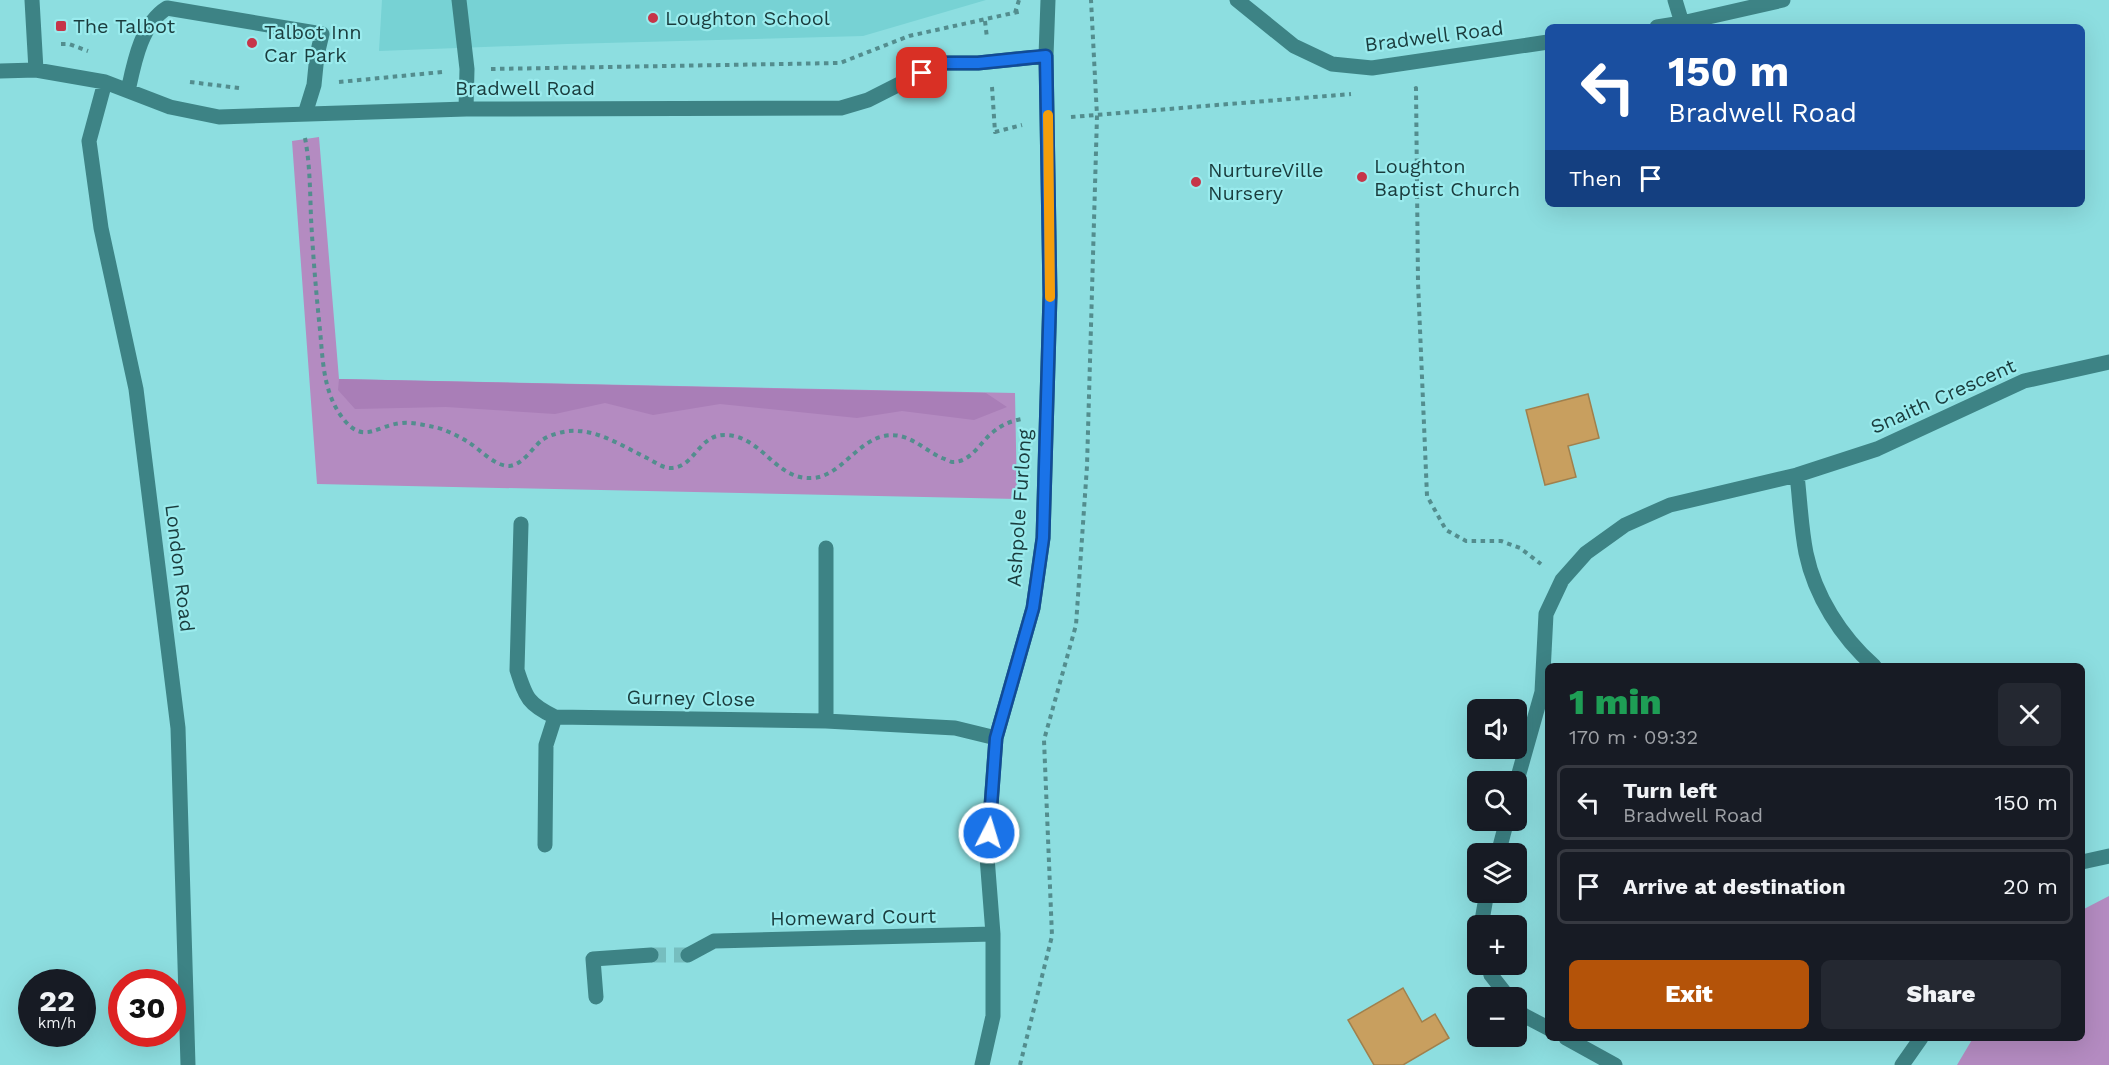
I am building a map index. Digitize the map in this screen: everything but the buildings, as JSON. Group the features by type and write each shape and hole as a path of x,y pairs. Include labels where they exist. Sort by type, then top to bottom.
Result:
{"street":[{"path":"32,0 36,70"},
{"path":"459,0 466,69 466,109"},
{"name":"Bradwell Road","path":"1237,0 1294,46 1332,64 1372,68 1545,42"},
{"path":"1675,0 1682,23"},
{"path":"1676,24 1784,0"},
{"name":"Ashpole Furlong","path":"982,1065 993,1016 993,934 987,856 996,738 1033,608 1043,538 1050,295 1046,56 1048,2"},
{"path":"128,92 140,45 156,15 167,8 322,34 314,85 303,114"},
{"name":"Bradwell Road","path":"0,71 36,70 105,82 170,107 219,117 466,109 841,108 868,100 941,63 989,62 1046,56"},
{"name":"London Road","path":"105,82 88,141 101,228 136,388 178,728 188,1065"},
{"name":"Snaith Crescent","path":"1520,771 1542,692 1546,614 1562,580 1586,554 1625,525 1670,505 1797,475 1877,450 2024,381 2109,362"},
{"path":"1797,475 1806,554 1826,609 1871,663"},
{"path":"520,524 517,670 524,692 535,707 555,717 546,745 545,845"},
{"path":"825,548 826,721"},
{"name":"Gurney Close","path":"555,717 826,721 955,728 996,738"},
{"path":"2085,861 2109,856"},
{"name":"Homeward Court","path":"687,955 714,941 993,934"},
{"path":"596,997 593,959 651,955"},
{"path":"1491,975 1500,987"},
{"path":"1527,1017 1545,1026"},
{"path":"1571,1041 1615,1065"},
{"path":"1902,1065 1919,1041"}],"path":[{"path":"1015,13 1018,0"},
{"path":"1020,1065 1052,936 1044,740 1076,625 1087,466 1097,116 1091,0"},
{"path":"314,85 466,69 840,63 909,36 985,21 1048,2"},
{"path":"985,21 995,132 1048,119 1359,93"},
{"path":"35,44 69,44 90,51"},
{"path":"185,81 249,88"},
{"path":"1405,89 1416,88 1418,282 1427,496 1446,530 1466,542 1501,541 1520,548 1562,580"},
{"path":"303,114 324,375 334,404 344,420 356,432 364,434 387,425 405,423 437,428 468,442 493,460 507,466 517,464 542,440 555,434 578,431 600,436 660,466 672,468 682,465 709,439 721,435 732,435 757,447 780,468 796,477 810,478 823,477 866,443 882,436 897,434 903,436 951,462 977,451 991,433 1008,422 1047,415"}],"shaded area":[{"name":"Loughton School","path":"382,0 986,0 863,36 379,51"},
{"path":"319,137 339,379 1015,393 1017,499 317,484 292,141"},
{"path":"339,379 986,393 1007,407 974,420 902,411 857,418 720,404 653,415 605,403 555,414 446,407 355,409 338,390"},
{"path":"2109,896 2109,1065 1957,1065 1971,1041 2085,1041 2085,908"}],"tunnel":[{"path":"651,955 688,955"}],"slow traffic":[{"path":"1048,115 1050,297"}],"place":[{"name":"Loughton School","path":"653,18"},
{"name":"The Talbot","path":"61,26"},
{"name":"Talbot Inn Car Park","path":"252,43"},
{"name":"Loughton Baptist Church","path":"1362,177"},
{"name":"NurtureVille Nursery","path":"1196,182"}],"route":[{"path":"922,73 941,63 978,63 1046,56 1050,295 1043,538 1033,608 996,738 989,833"}]}
